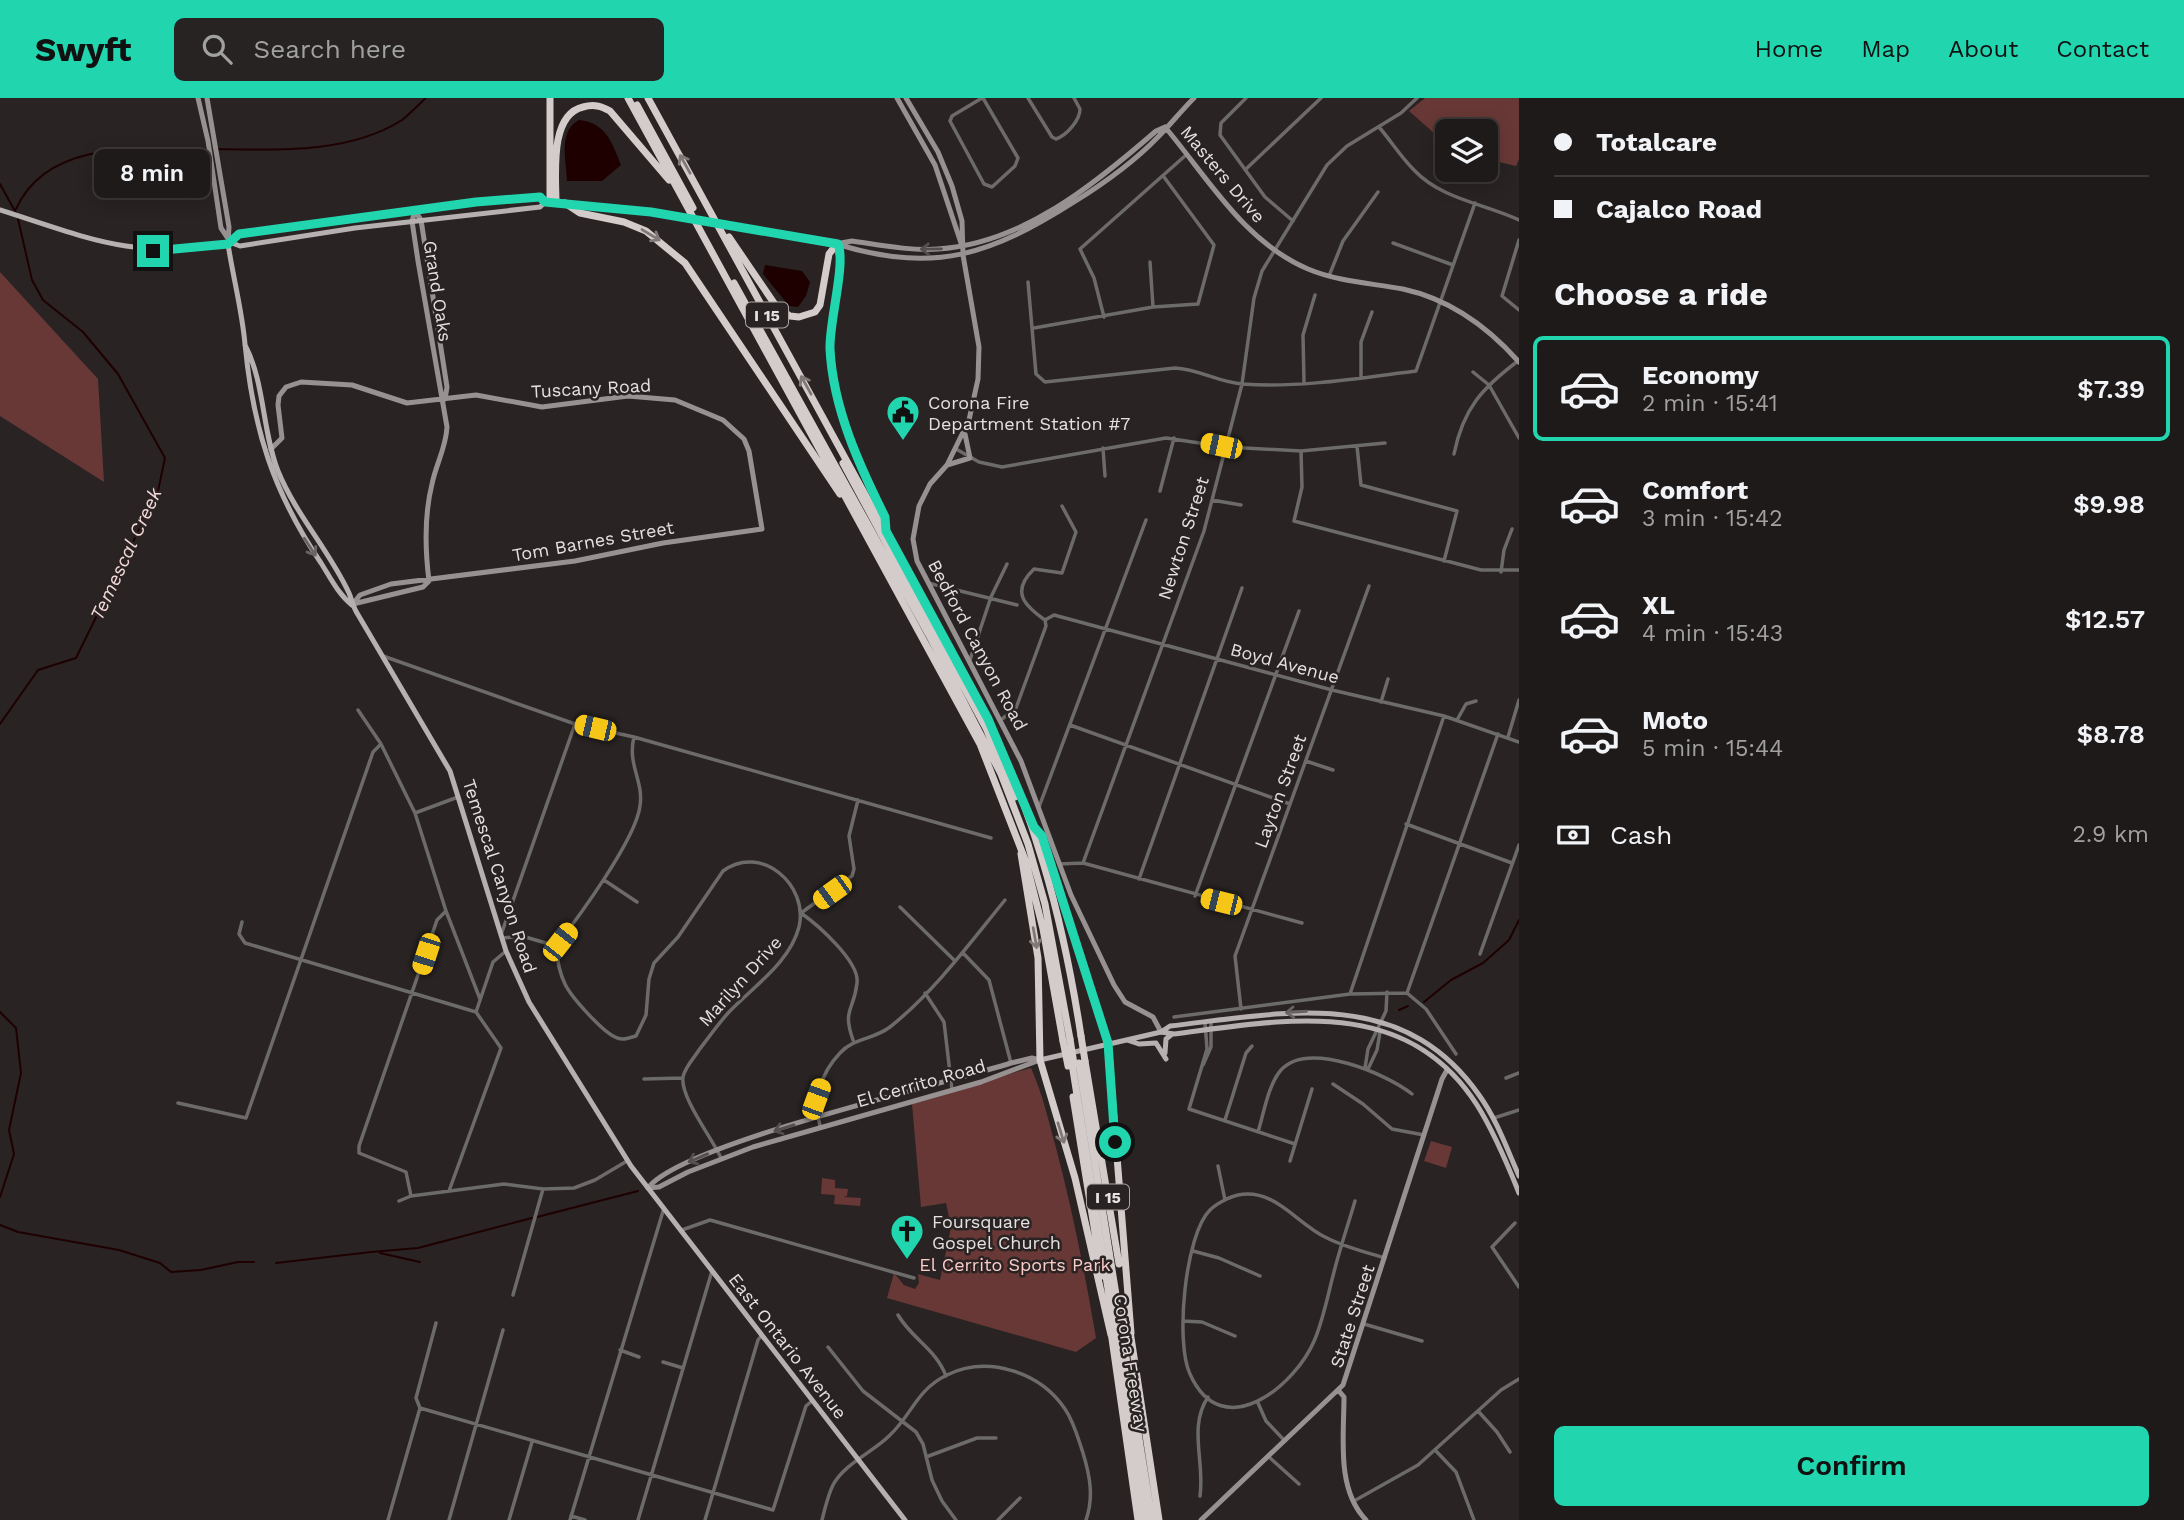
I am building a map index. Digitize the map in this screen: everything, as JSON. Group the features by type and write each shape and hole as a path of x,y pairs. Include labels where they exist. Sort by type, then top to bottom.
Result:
{"highway":[{"path":"550,98 554,202"},
{"name":"Corona Freeway","path":"628,98 981,744 1021,846 1071,1039 1075,1064 1096,1130 1160,1520"},
{"path":"633,98 986,741 1017,814 1038,879 1053,939 1071,1039"},
{"name":"Corona Freeway","path":"648,98 988,719 1034,827 1061,928 1071,1039 1138,1520"},
{"path":"554,202 561,127 574,110 597,105 610,111 627,129 687,207"},
{"path":"695,183 776,306 790,316 806,316 815,312 820,304 829,254 838,244 842,253 832,307 832,374 839,407 885,517 886,531"},
{"path":"554,202 580,213 624,222 646,231 685,263 866,532"},
{"path":"818,408 839,455 986,728 1006,773 1027,828 1052,914 1071,1039"},
{"path":"1034,827 1042,836 1108,1043 1130,1333"},
{"path":"1021,846 1038,958 1040,1060 1075,1178 1111,1335"},
{"path":"1075,1064 1145,1520"},
{"path":"1075,1064 1105,1217 1152,1520"},
{"path":"1096,1130 1105,1217"}],"main road":[{"name":"Temescal Canyon Road","path":"198,98 211,141"},
{"name":"Temescal Canyon Road","path":"206,98 211,141 229,227 246,370 263,450 283,500 342,598 352,605"},
{"name":"Bedford Canyon Road","path":"897,98 935,164 962,246"},
{"name":"Bedford Canyon Road","path":"906,98 938,152 952,186 962,221 963,255 979,347 976,395 956,449 924,494 914,528 914,550 927,583 1002,719 1039,807 1084,927 1118,993 1132,1006 1153,1017 1161,1032"},
{"path":"1,210 104,244 139,250 176,251 229,241 239,234 522,197 540,197 554,202 738,226 917,258 963,255 998,246 1065,208 1115,173 1161,135 1165,127 1194,98"},
{"path":"838,244 852,241 928,250 962,246 1013,232 1111,170 1156,131 1165,127"},
{"name":"Masters Drive","path":"1165,127 1236,216 1275,250 1307,269 1329,276 1404,289 1440,302 1488,331 1519,361"},
{"path":"229,241 240,246 554,202"},
{"name":"Grand Oaks","path":"415,211 421,220 447,387 444,399 446,442 432,482 426,532 429,582"},
{"name":"Grand Oaks","path":"415,211 412,221 444,399"},
{"name":"Temescal Canyon Road","path":"245,345 253,360 271,450 291,498 349,594 352,605 382,656 421,717 460,797 506,951 529,1002 627,1161 648,1188"},
{"name":"Tuscany Road","path":"271,450 282,438 278,400 282,391 290,384 320,381 352,385 407,403 480,395 542,407 640,396 675,400 708,412 735,429 747,445 762,529"},
{"path":"257,424 266,446 271,450"},
{"path":"947,465 970,458 964,431"},
{"name":"Tom Barnes Street","path":"352,605 360,595 401,583 429,582 762,529"},
{"name":"El Cerrito Road","path":"648,1188 659,1187 721,1158 820,1126 952,1090 1040,1060 1161,1032 1170,1026 1321,1011 1348,1013 1382,1022 1424,1042 1448,1061 1478,1093 1493,1118"},
{"path":"1161,1032 1174,1034 1317,1019 1346,1021 1379,1030 1414,1045 1447,1070 1466,1090 1486,1121 1510,1170"},
{"path":"1124,1039 1139,1044 1156,1043 1166,1059 1166,1039 1174,1034"},
{"name":"El Cerrito Road","path":"648,1188 655,1180 718,1150 1011,1063 1032,1058 1040,1060"},
{"name":"State Street","path":"1202,1520 1339,1391 1352,1364 1441,1079 1447,1070"},
{"path":"1466,1090 1473,1095 1488,1116 1493,1118 1519,1176"},
{"path":"1493,1118 1493,1125 1519,1192"},
{"name":"East Ontario Avenue","path":"648,1188 905,1520"},
{"path":"1339,1391 1344,1397 1345,1479 1353,1502 1366,1520"}],"street":[{"path":"983,98 1017,161 995,186 988,187 952,126 952,116 983,98"},
{"path":"1028,98 1052,137 1060,138 1080,113 1074,98"},
{"path":"1245,98 1219,127 1220,135 1265,197 1293,221"},
{"path":"1245,169 1321,98"},
{"name":"Newton Street","path":"1083,863 1161,642 1196,555 1242,384 1256,290 1275,250 1326,164 1347,146 1379,127 1417,98"},
{"path":"1379,127 1415,172 1444,192 1519,220"},
{"path":"1104,317 1094,278 1080,249 1188,154"},
{"path":"1034,328 1153,307 1198,304 1214,244 1164,177"},
{"path":"1329,276 1343,241 1378,192"},
{"path":"1028,282 1036,374 1045,382 1175,368 1194,370 1242,384 1304,383 1416,371 1475,203"},
{"path":"1519,242 1502,296 1519,310"},
{"path":"1393,243 1453,265"},
{"path":"1150,262 1153,307"},
{"path":"1304,383 1303,335 1315,295"},
{"path":"1361,378 1361,342 1372,312"},
{"path":"1454,454 1459,430 1468,409 1489,385 1519,361"},
{"path":"1473,372 1489,385 1519,438"},
{"path":"1160,491 1174,438"},
{"path":"956,449 970,458 1002,467 1174,438 1226,447 1301,451 1385,443"},
{"path":"1357,446 1361,485 1457,510 1444,561"},
{"path":"1103,449 1105,476"},
{"path":"1301,451 1302,487 1294,521 1444,561 1501,572 1519,570"},
{"path":"1212,500 1241,505"},
{"path":"1002,719 1016,708 1046,626 1045,620 1025,606 1023,588 1034,569 1062,573 1076,532 1062,506"},
{"path":"1039,807 1146,520"},
{"path":"1501,572 1504,550 1512,529"},
{"path":"970,660 991,597 1007,564"},
{"path":"927,583 1017,604"},
{"name":"Layton Street","path":"1241,1009 1235,960 1369,586"},
{"path":"1139,879 1242,588"},
{"path":"1195,896 1299,611"},
{"name":"Boyd Avenue","path":"1045,620 1054,615 1161,642 1274,675 1444,716 1519,741"},
{"path":"382,656 575,723 634,737 991,838"},
{"path":"1381,702 1388,679"},
{"path":"1508,737 1519,700"},
{"path":"1457,720 1466,704 1476,701"},
{"path":"358,710 381,744 415,813 446,911 480,999"},
{"path":"1350,994 1405,824 1444,716"},
{"path":"556,946 522,936 502,935 575,723"},
{"path":"1070,725 1290,804"},
{"path":"1407,993 1498,734"},
{"path":"634,737 631,757 640,788 641,805 638,818 603,879 556,946 566,986 608,1032 622,1039 636,1035 641,1029 654,963 678,937 710,887 733,863 754,860 773,869 792,888 801,913 854,965 858,980 846,1020 853,1040"},
{"path":"178,1103 246,1118 373,752 381,744"},
{"path":"1306,761 1333,770"},
{"path":"415,813 460,797"},
{"path":"801,913 852,876 853,860 849,836 858,800"},
{"path":"1405,824 1512,863"},
{"path":"1480,954 1519,845"},
{"path":"1059,864 1083,863 1195,896 1252,908 1302,923"},
{"path":"603,879 637,902"},
{"path":"820,1126 815,1103 824,1078 839,1053 853,1040 872,1039 925,993 956,961 1005,900"},
{"path":"900,907 956,961"},
{"path":"411,1196 406,1172 359,1153 437,920 446,911"},
{"name":"Marilyn Drive","path":"683,1078 685,1071 723,1018 788,952 799,928 801,913"},
{"path":"242,922 239,934 244,943 412,996 476,1012 501,1048 449,1191"},
{"path":"476,1012 493,962 506,951"},
{"path":"962,953 989,980 1011,1063"},
{"path":"1371,1055 1369,1046 1382,1022 1387,992"},
{"path":"925,993 944,1022 952,1090"},
{"path":"1174,1017 1350,994 1407,993 1426,1009 1456,1054"},
{"path":"1208,1022 1210,1052 1188,1109 1295,1143"},
{"path":"1366,1068 1381,1036 1379,1030"},
{"path":"1225,1120 1247,1053 1252,1046"},
{"path":"1258,1132 1275,1079 1290,1063 1322,1060 1366,1068 1412,1094"},
{"path":"1506,1078 1519,1073"},
{"path":"643,1079 683,1078 689,1101 721,1158"},
{"path":"1333,1084 1363,1104 1389,1128 1424,1135"},
{"path":"1290,1161 1312,1089"},
{"path":"1493,1118 1519,1110"},
{"path":"399,1201 411,1196 504,1184 543,1189 585,1184 627,1161"},
{"path":"1218,1166 1225,1200"},
{"path":"513,1295 543,1189"},
{"path":"1355,1201 1343,1245 1319,1328 1307,1354 1284,1384 1258,1404 1227,1405 1208,1397 1188,1372 1183,1344 1185,1282 1200,1225 1210,1210 1225,1200 1250,1194 1275,1200 1306,1226 1343,1245 1386,1258"},
{"path":"585,1520 570,1518 664,1208"},
{"path":"681,1231 692,1224 710,1220 914,1278"},
{"path":"1515,1223 1492,1247 1519,1287"},
{"path":"1193,1251 1219,1258 1260,1276"},
{"path":"638,1520 712,1271"},
{"path":"898,1315 912,1336 936,1356 946,1376"},
{"path":"1184,1321 1202,1322 1235,1336"},
{"path":"388,1520 420,1408 416,1398 436,1323"},
{"path":"1364,1324 1422,1341"},
{"path":"449,1520 503,1330"},
{"path":"705,1520 758,1340 762,1335"},
{"path":"828,1347 863,1391 916,1432 942,1502 956,1520"},
{"path":"620,1350 639,1357"},
{"path":"663,1362 682,1368"},
{"path":"822,1520 834,1483 891,1435 915,1399 946,1376 967,1369 995,1367 1036,1381 1057,1399 1075,1427 1089,1475 1091,1503 1086,1520"},
{"path":"1353,1502 1418,1465 1501,1390 1519,1379"},
{"path":"1200,1496 1203,1475 1197,1424 1208,1397"},
{"path":"420,1408 772,1510 806,1406 813,1400"},
{"path":"1258,1404 1266,1421 1285,1441"},
{"path":"1478,1411 1510,1452"},
{"path":"926,1457 977,1438 996,1438"},
{"path":"509,1520 532,1442"},
{"path":"1435,1450 1456,1472 1474,1520"},
{"path":"1269,1457 1299,1484"},
{"path":"998,1520 1020,1498"}],"green space":[{"path":"1425,98 1519,98 1519,159 1516,166 1498,162 1498,119 1435,119 1435,134 1409,111"},
{"path":"0,272 98,379 104,482 0,416"},
{"name":"El Cerrito Sports Park","path":"1031,1068 1067,1192 1096,1338 1076,1352 887,1298 894,1273 904,1285 915,1289 919,1283 918,1274 940,1280 951,1227 946,1203 921,1207 912,1104"},
{"path":"1431,1141 1452,1147 1446,1168 1424,1161"},
{"path":"822,1178 835,1180 835,1188 848,1189 847,1196 843,1197 861,1198 860,1206 834,1204 835,1195 821,1194"}],"shaded area":[{"path":"579,120 602,129 611,141 621,165 602,181 567,181 566,139 572,125"},
{"path":"765,265 802,271 810,282 806,296 798,307 789,306 763,274"}],"waterway":[{"path":"216,149 312,148 359,139 402,120 426,98"},
{"path":"16,209 30,186 50,170 73,159 126,149 207,149"},
{"name":"Temescal Creek","path":"0,184 16,213"},
{"name":"Temescal Creek","path":"0,724 38,670 76,658 158,491 165,458 118,374 83,332 43,300 32,280 18,219"},
{"path":"1424,1002 1451,980 1483,963 1509,940 1519,920"},
{"path":"1399,1010 1408,1006"},
{"name":"Temescal Creek","path":"0,1012 16,1028 21,1073 9,1130 14,1154 0,1197"},
{"path":"537,1217 638,1191"},
{"path":"371,1252 418,1248 532,1218"},
{"path":"0,1225 18,1232 119,1250 160,1263 171,1272 254,1262"},
{"path":"276,1263 371,1252"},
{"path":"380,1253 420,1262"}],"place":[{"name":"Corona Fire Department Station #7","path":"903,442"},
{"name":"Foursquare Gospel Church","path":"907,1261"}],"route":[{"path":"153,251 176,251 228,244 239,234 522,197 540,197 545,202 611,207 674,216 838,244 842,253 832,307 830,347 839,407 885,517 886,531 988,719 1034,827 1042,836 1108,1043 1115,1142"}]}
